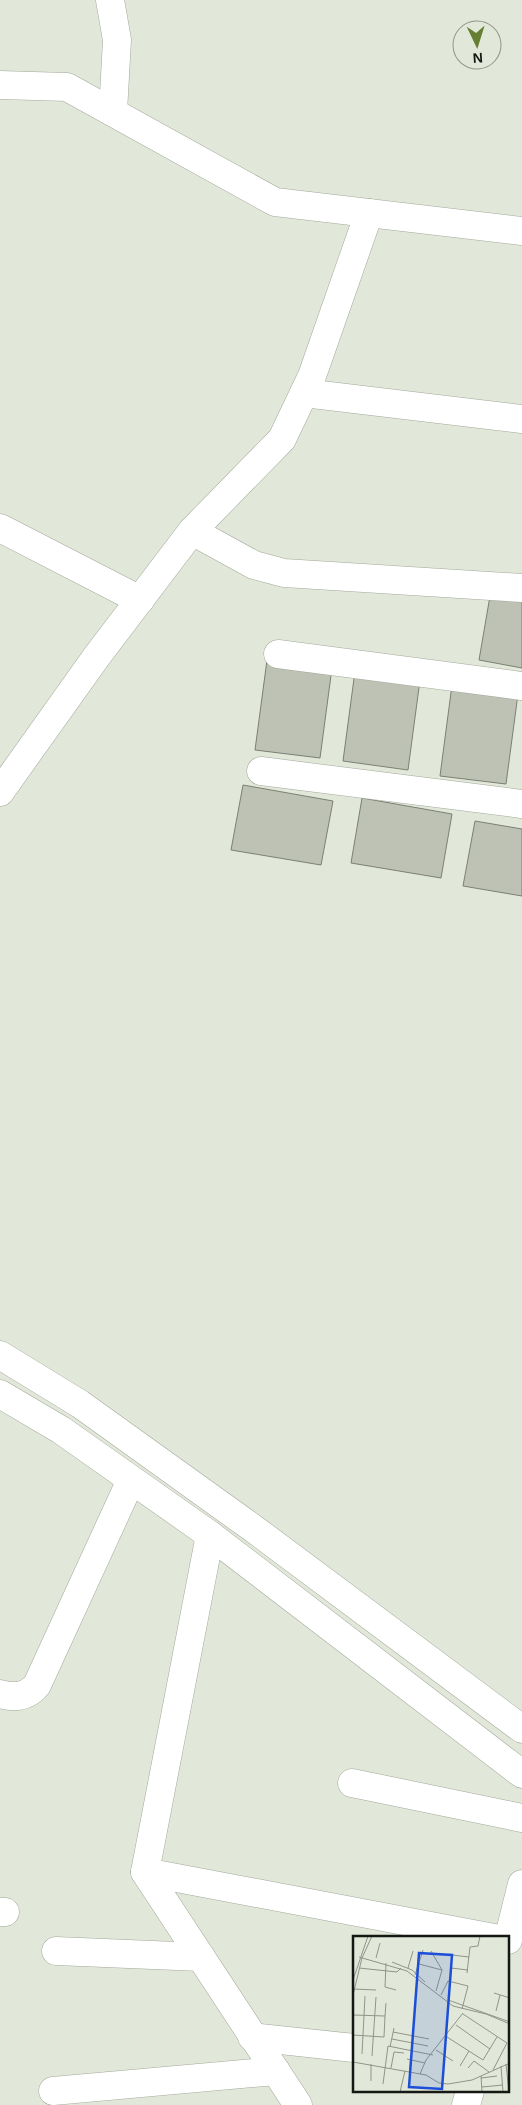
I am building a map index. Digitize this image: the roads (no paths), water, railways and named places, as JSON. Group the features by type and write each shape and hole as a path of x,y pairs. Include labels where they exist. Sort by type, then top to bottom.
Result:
{"street":[{"path":"110,0 117,40 113,112"},
{"path":"0,86 67,87 275,202 522,231"},
{"path":"0,792 97,656 192,531 282,439 312,376 369,213"},
{"path":"304,393 522,419"},
{"path":"0,528 140,600"},
{"path":"192,531 254,565 284,574 522,588"},
{"path":"278,654 522,686"},
{"path":"261,771 522,804"},
{"path":"0,1355 96,1416 254,1529 522,1730"},
{"path":"0,1394 61,1430 210,1536 522,1774"},
{"path":"0,1694 12,1697 23,1695 31,1692 37,1685 131,1480"},
{"path":"210,1536 144,1872 298,2105"},
{"path":"352,1783 522,1818"},
{"path":"144,1872 483,1936"},
{"path":"509,1936 522,1884"},
{"path":"56,1951 201,1957"},
{"path":"252,2036 353,2048"},
{"path":"53,2091 276,2071"},
{"path":"466,2105 470,2092"}]}
